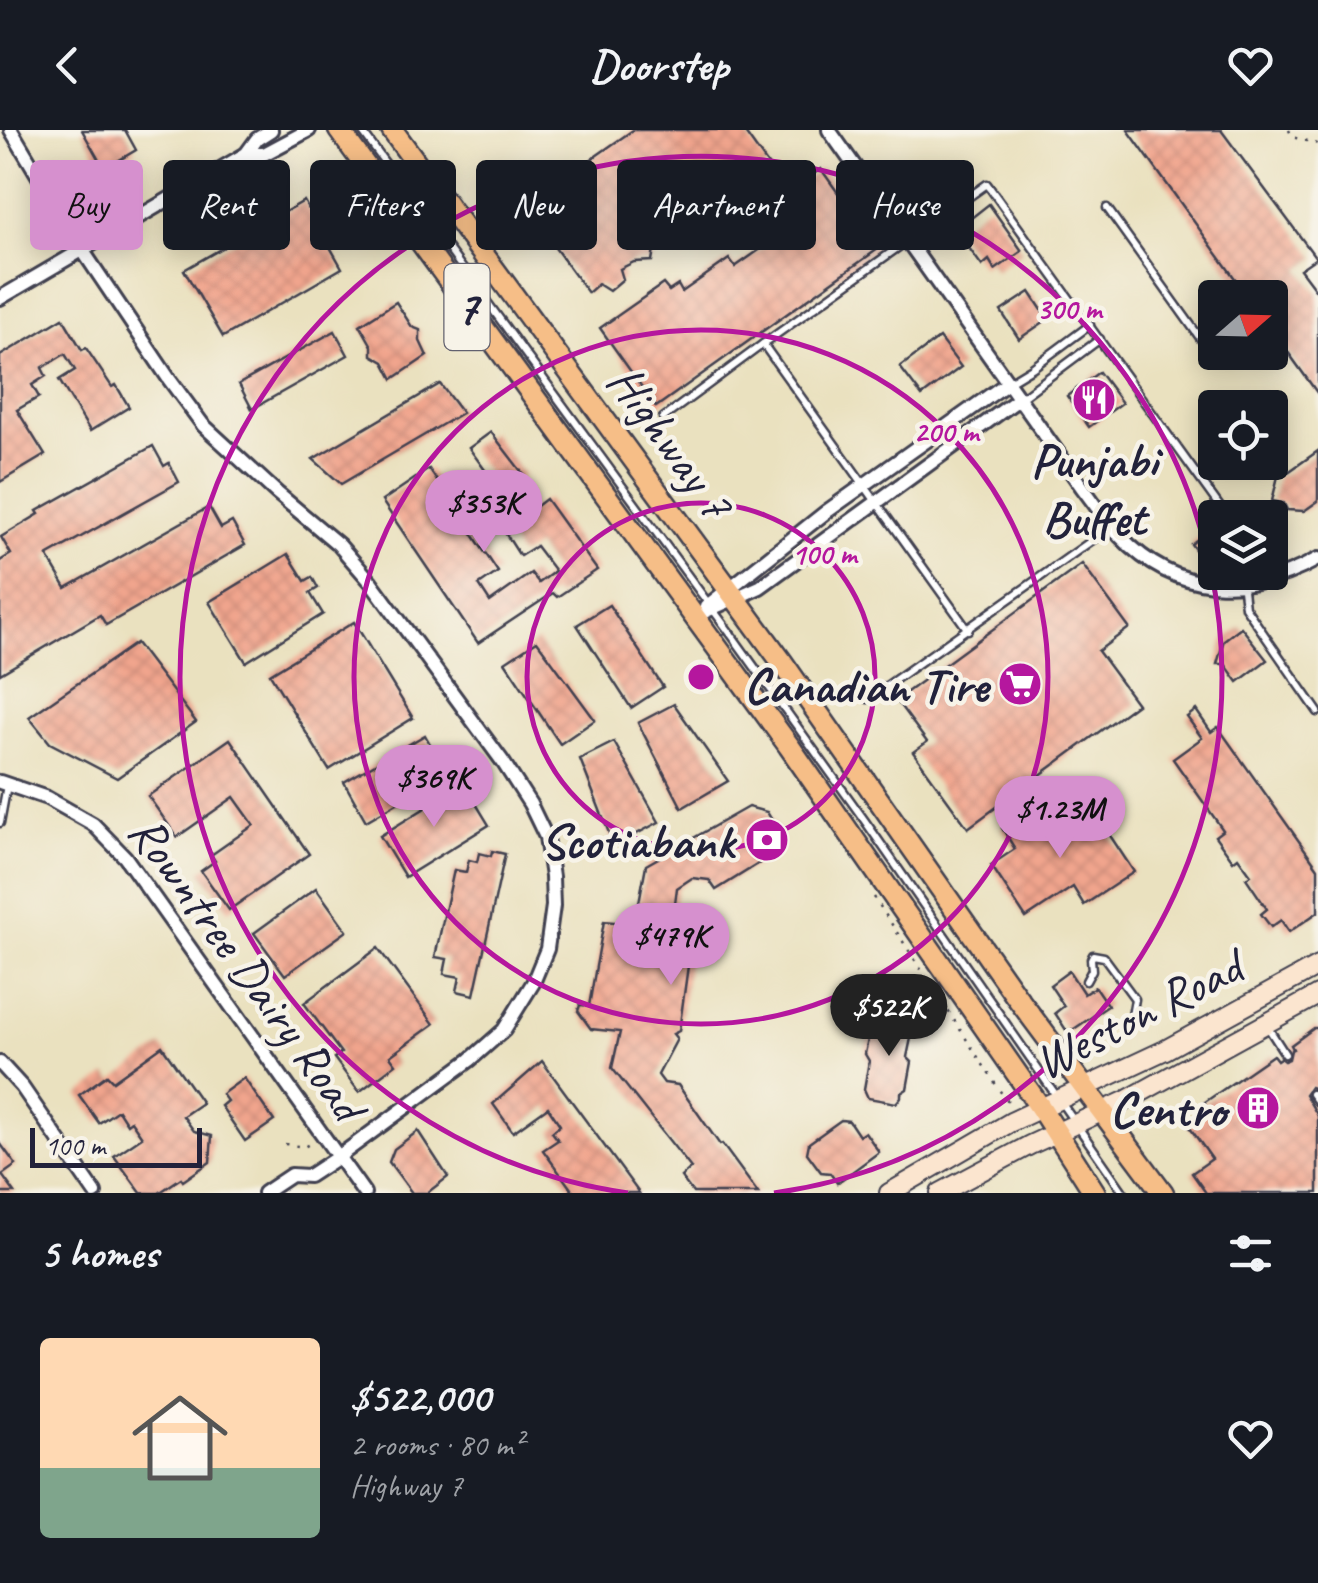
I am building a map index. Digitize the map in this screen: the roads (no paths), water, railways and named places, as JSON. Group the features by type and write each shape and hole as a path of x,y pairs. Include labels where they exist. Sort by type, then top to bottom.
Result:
{"main road":[{"name":"Highway 7","path":"339,130 705,610 788,746 1049,1103 1066,1129 1095,1193"},
{"name":"Highway 7","path":"392,130 732,593 1006,982 1163,1193"},
{"name":"Weston Road","path":"889,1193 1049,1103 1164,1050 1318,966"},
{"name":"Weston Road","path":"940,1193 1102,1112 1318,995"}],"street":[{"path":"11,130 83,251 203,424 338,545 378,590 507,767 546,838 553,906 547,949 541,968 504,1030 470,1060 310,1176 304,1193"},
{"path":"0,298 246,154 256,139 271,130"},
{"path":"246,154 264,154 309,130"},
{"path":"829,130 850,160"},
{"path":"913,250 1122,538 1160,567 1184,579 1198,579"},
{"path":"705,610 732,593 864,485 1008,382"},
{"path":"732,593 760,587 1020,398"},
{"path":"1288,574 1318,559"},
{"name":"Rowntree Dairy Road","path":"4,783 47,798 93,824 125,858 364,1193"},
{"path":"0,1062 22,1087 95,1193"},
{"path":"264,1193 291,1175 310,1176"}],"lane":[{"path":"361,130 705,610"},
{"path":"974,194 988,184 1215,500"},
{"path":"1107,208 1198,335"},
{"path":"663,418 896,250"},
{"path":"1008,382 1090,325"},
{"path":"1020,398 1100,339"},
{"path":"764,344 968,630"},
{"path":"868,700 1112,526"},
{"path":"1243,590 1245,607 1318,712"},
{"path":"0,823 4,783"},
{"path":"1086,981 1093,956 1104,957 1135,998 1132,1016"},
{"path":"1266,1025 1285,1054"},
{"path":"1312,1094 1318,1102"},
{"path":"1066,1129 1124,1193"}],"place":[{"name":"Punjabi Buffet","path":"1094,400"},
{"name":"Canadian Tire","path":"1020,684"},
{"name":"Scotiabank","path":"767,840"},
{"name":"Centro","path":"1258,1108"}]}
